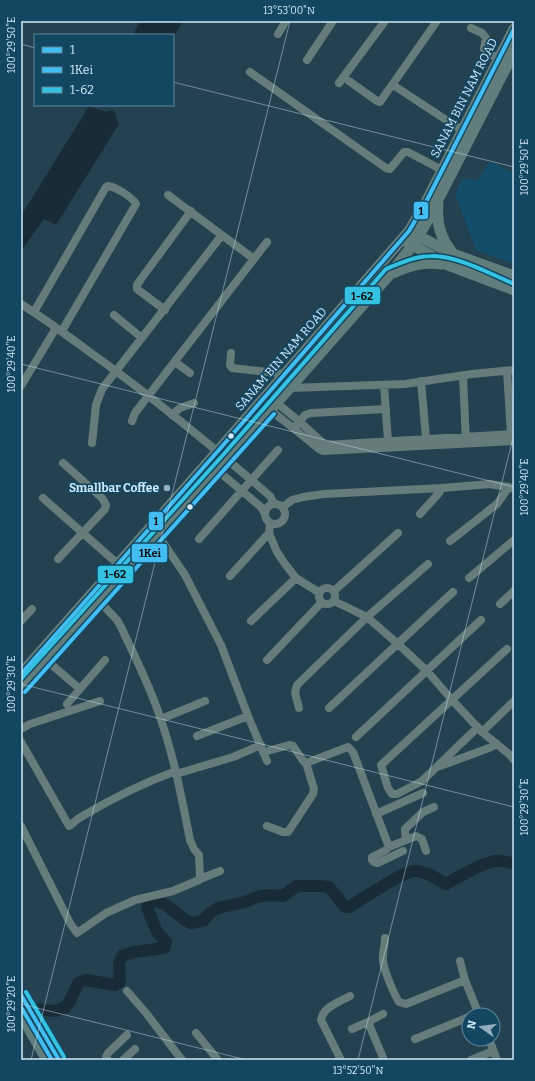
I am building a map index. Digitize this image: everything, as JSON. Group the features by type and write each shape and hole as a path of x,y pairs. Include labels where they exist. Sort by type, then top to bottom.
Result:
{"main road":[{"name":"SANAM BIN NAM ROAD","path":"21,674 119,565 254,409 411,238 426,202 514,29"},
{"name":"SANAM BIN NAM ROAD","path":"21,688 228,459 390,274 411,238 438,199 514,52"},
{"path":"438,199 438,223 443,241 451,259"},
{"path":"411,238 514,290"},
{"path":"390,274 417,264 451,259 514,276"},
{"path":"254,409 270,411 267,396"},
{"path":"22,998 26,1018 47,1060"},
{"path":"26,1018 59,1060"}],"street":[{"path":"278,34 286,21"},
{"path":"307,60 333,21"},
{"path":"339,83 386,21"},
{"path":"349,81 380,102 437,21"},
{"path":"471,28 485,36 485,51 499,59"},
{"path":"250,72 386,168 390,169 404,152 408,152 442,170"},
{"path":"393,85 463,131"},
{"path":"21,386 59,330 136,204 131,199 112,187 106,187 34,312"},
{"path":"168,195 254,259"},
{"path":"165,310 137,289 137,287 141,279 191,211"},
{"path":"92,443 96,405 102,389 222,235"},
{"path":"132,421 135,413 176,362 267,242"},
{"path":"21,304 117,371 149,396 228,459 270,496 274,504"},
{"path":"114,315 142,338"},
{"path":"231,353 230,365 232,368 286,374"},
{"path":"176,362 190,373"},
{"path":"270,411 324,448 513,436 511,370 384,385 290,388"},
{"path":"463,376 467,439"},
{"path":"421,381 426,438"},
{"path":"384,385 388,440"},
{"path":"172,415 180,408 194,403"},
{"path":"294,428 305,415 311,413 386,409"},
{"path":"270,411 300,422 324,448"},
{"path":"370,445 388,440 426,438 467,439"},
{"path":"199,538 278,450"},
{"path":"58,559 105,509 106,505 105,502 63,462"},
{"path":"217,470 261,507 267,521 270,523 276,525 284,521 286,514 283,507 278,504 268,507 265,514"},
{"path":"283,507 292,500 324,494 490,484 512,488"},
{"path":"420,514 439,494 442,488"},
{"path":"450,541 497,504 512,488"},
{"path":"44,498 119,565"},
{"path":"270,523 269,533 277,552 296,578 308,587 320,593"},
{"path":"230,576 269,533"},
{"path":"334,591 398,533"},
{"path":"158,535 185,575 222,645 248,716 267,761"},
{"path":"469,578 514,540"},
{"path":"299,708 295,693 297,685 367,617 428,564"},
{"path":"251,621 296,578"},
{"path":"334,601 336,596 334,591 326,587 324,588 319,596 322,602 327,604 334,601 367,617 426,671 480,729 496,744 513,756"},
{"path":"500,604 514,591"},
{"path":"329,708 453,592"},
{"path":"99,601 117,620 121,627 161,719 176,772 190,840 194,849 199,855 200,879"},
{"path":"267,660 322,602"},
{"path":"21,621 32,609"},
{"path":"356,737 481,620"},
{"path":"507,650 382,765 388,788 392,794 397,794 422,781 514,701"},
{"path":"46,660 80,689"},
{"path":"67,704 105,660"},
{"path":"21,729 30,724 100,701"},
{"path":"161,719 206,701"},
{"path":"197,736 248,716"},
{"path":"21,742 69,826 78,818 152,780 262,748 290,745 294,746 306,764 314,789 312,797 288,832 283,832 267,826"},
{"path":"437,767 496,744"},
{"path":"306,764 348,747 354,752 389,847"},
{"path":"376,814 423,793"},
{"path":"406,840 406,829 423,812 434,807"},
{"path":"21,826 77,933 106,913 125,904 137,899 173,891 220,871"},
{"path":"403,852 378,863 372,860 372,856 416,836 420,837 426,851"},
{"path":"385,938 383,961 394,995 399,1002 406,1004 465,980"},
{"path":"460,962 475,1007"},
{"path":"127,991 182,1060"},
{"path":"342,1060 321,1020 328,1008 350,996"},
{"path":"352,1029 383,1014"},
{"path":"414,1039 461,1020"},
{"path":"368,1022 384,1060"},
{"path":"196,1033 218,1060"},
{"path":"108,1060 106,1057 108,1053 127,1036"},
{"path":"492,1047 497,1060"},
{"path":"123,1060 135,1049"},
{"path":"470,1060 493,1051"}],"shaded area":[{"path":"140,21 183,21 174,36 174,34 134,34"},
{"path":"89,106 106,112 113,109 119,124 56,225 44,219 21,251 21,216"},
{"path":"490,161 514,174 514,264 476,250 455,194 462,180 466,178 477,181"}],"waterway":[{"path":"22,1016 34,1009 55,1011 66,1007 78,983 86,980 115,985 120,982 119,963 122,956 134,952 164,948 166,942 157,932 147,907 152,902 156,901 166,905 191,923 203,921 210,913 218,908 245,902 257,897 270,895 283,896 297,886 320,886 329,887 345,907 349,907 409,872 422,872 431,875 446,884 490,862 500,861 514,864"}],"transit line":[{"name":"1","path":"21,674 218,451 409,231 426,202 514,29"},
{"name":"1-62","path":"21,679 223,455 386,269 420,257 441,257 473,266 514,284"},
{"name":"1Kei","path":"25,692 274,414"},
{"name":"1-62","path":"26,992 64,1057"},
{"name":"1","path":"21,995 59,1060"},
{"name":"1Kei","path":"21,1007 52,1060"}],"place":[{"name":"Smallbar Coffee","path":"167,488"}]}
